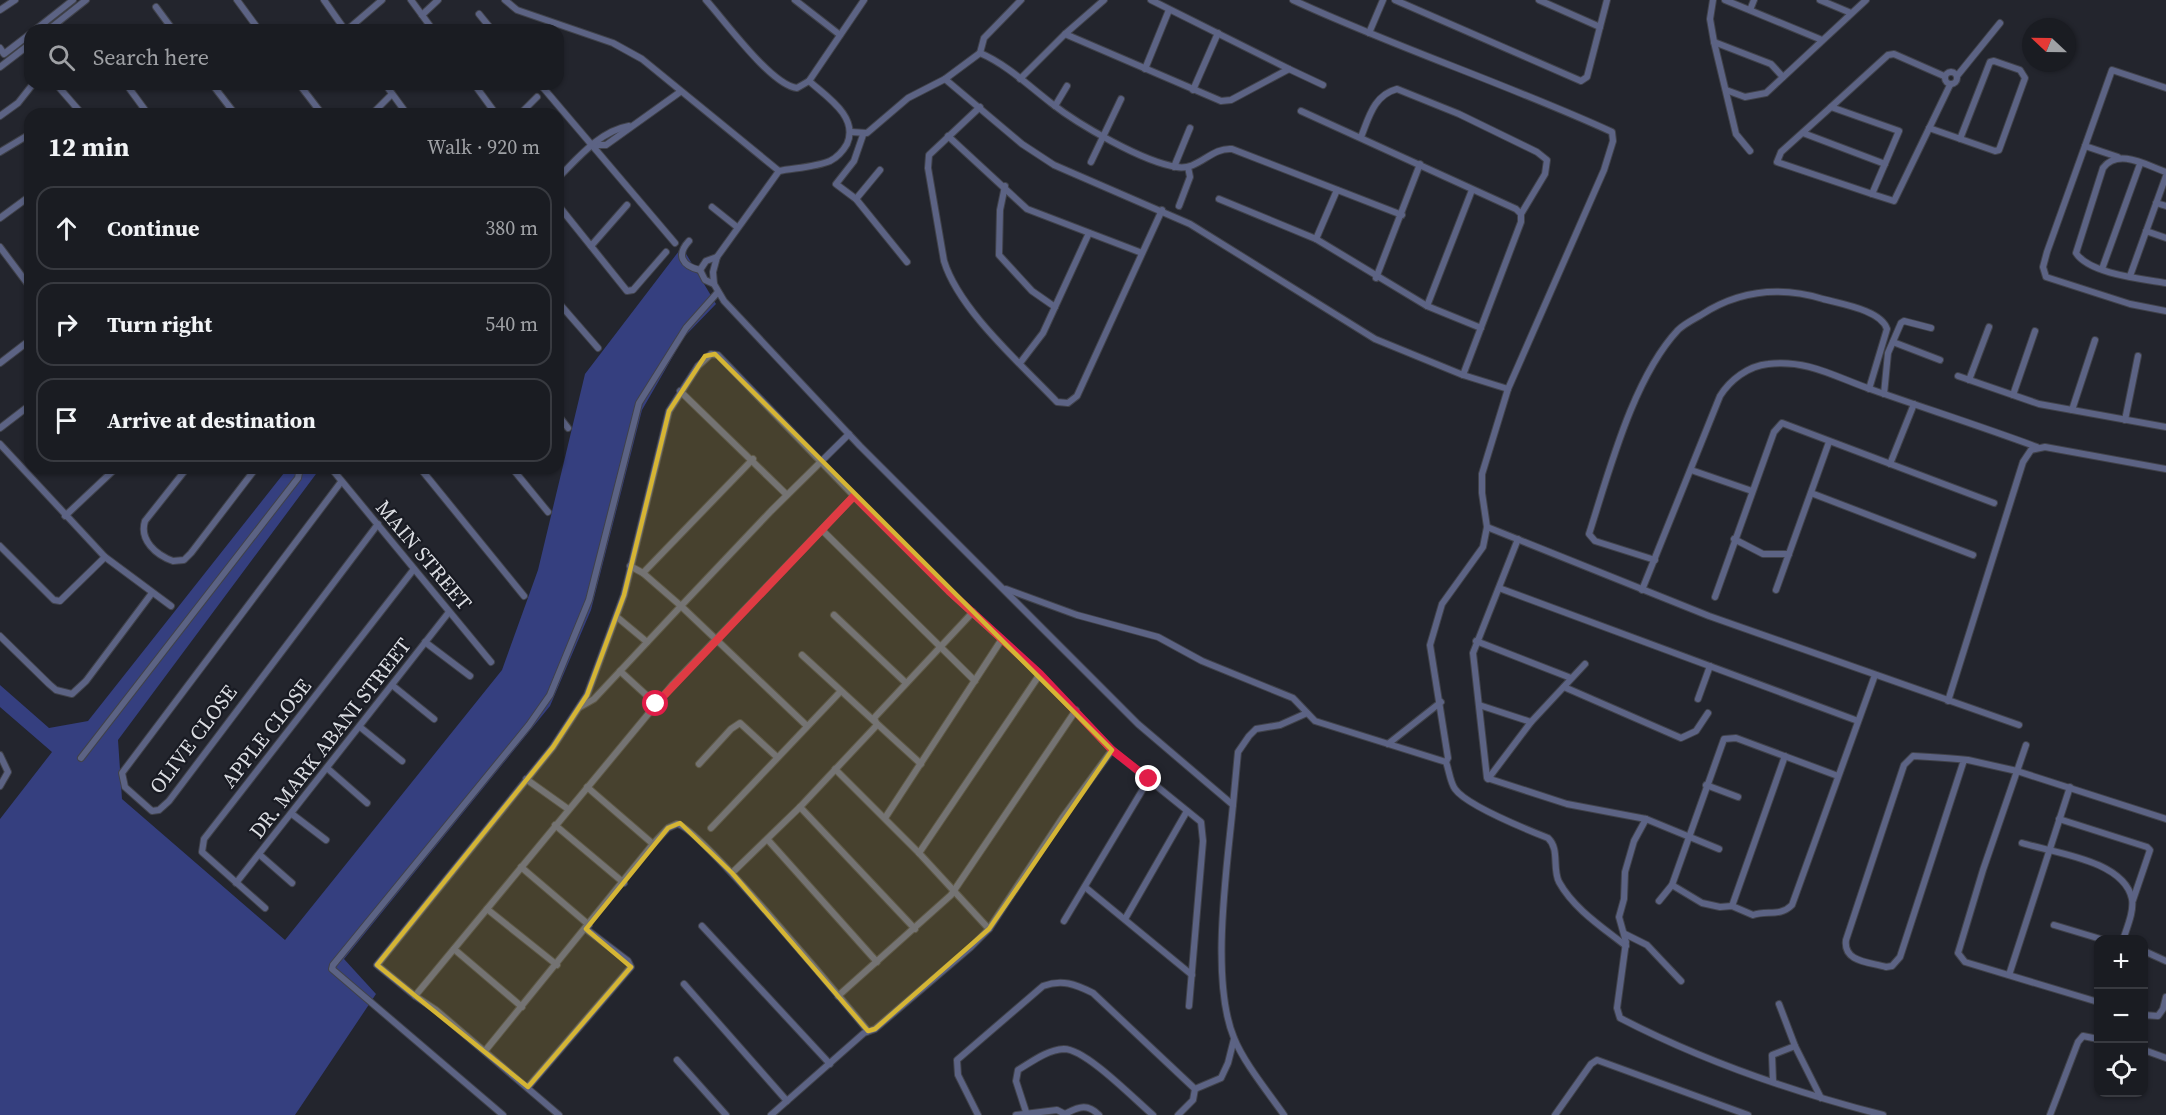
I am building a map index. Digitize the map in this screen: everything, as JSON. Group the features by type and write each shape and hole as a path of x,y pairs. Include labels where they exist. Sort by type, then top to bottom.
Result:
{"street":[{"path":"0,10 15,0"},
{"path":"43,24 73,0"},
{"path":"56,24 86,0"},
{"path":"237,0 255,24"},
{"path":"324,0 342,24"},
{"path":"353,24 382,0"},
{"path":"411,0 429,24"},
{"path":"422,15 438,0"},
{"path":"505,0 517,10 552,24"},
{"path":"706,0 779,80 797,88 809,81 864,0"},
{"path":"795,0 840,35"},
{"path":"907,262 856,199 838,187 837,181 854,161 862,135 908,98 945,79 980,53 984,38 1021,0"},
{"path":"1020,79 1065,34 1104,0"},
{"path":"1151,0 1323,85"},
{"path":"1293,0 1515,93 1543,100 1612,132 1613,141 1604,170 1508,389 1482,474 1487,527 1482,550 1442,604 1430,645 1441,702 1448,758 1446,762 1455,789 1475,803 1552,842 1557,878 1564,889 1592,921 1626,946"},
{"path":"1369,33 1383,0"},
{"path":"1395,0 1581,81 1587,77 1607,0"},
{"path":"1539,0 1600,27"},
{"path":"1713,0 1710,18 1714,42 1736,134 1749,151"},
{"path":"1725,0 1822,40"},
{"path":"1750,10 1754,0"},
{"path":"1821,0 1851,13"},
{"path":"1726,90 1745,97 1766,93 1866,0"},
{"path":"156,7 169,24"},
{"path":"1145,69 1169,10"},
{"path":"479,14 487,24"},
{"path":"1944,76 1894,54 1888,55 1781,152 1777,162 1894,201 1950,85 1956,82 1957,76 2000,23"},
{"path":"564,28 626,49 642,59 680,93 779,171"},
{"path":"1193,90 1218,33"},
{"path":"1065,34 1226,102 1289,69"},
{"path":"0,48 4,54 24,39"},
{"path":"1714,42 1771,64 1783,77"},
{"path":"0,67 24,51"},
{"path":"980,53 1020,79 1055,106 1103,135 1174,167 1188,167 1216,151 1232,149 1402,215"},
{"path":"1929,128 1960,139 1995,151 1999,150 2025,78 2020,70 1994,61 1990,62 1960,139"},
{"path":"2166,88 2112,70 2043,267 2046,277 2130,304 2166,312"},
{"path":"1944,76 1949,72 1957,76"},
{"path":"1944,76 1944,81 1950,85"},
{"path":"945,79 1022,144 1054,165 1162,210 1216,240 1375,339 1463,375 1508,389"},
{"path":"809,81 841,110 851,132 843,151 833,160 779,171 717,257 713,272 714,284 718,292 740,320 849,434 1138,724 1233,805"},
{"path":"1055,106 1066,86"},
{"path":"1361,137 1375,104 1388,91 1397,89 1459,114 1537,152 1547,160 1548,166 1545,174 1521,214 1463,375"},
{"path":"0,116 18,104 28,90"},
{"path":"61,90 77,108"},
{"path":"130,90 144,108"},
{"path":"216,90 230,108"},
{"path":"304,90 317,108"},
{"path":"389,90 402,108"},
{"path":"478,90 492,108"},
{"path":"545,90 560,108"},
{"path":"564,172 592,145 606,145 619,138 630,126 680,93"},
{"path":"378,108 392,94"},
{"path":"526,108 537,97"},
{"path":"1091,162 1120,99"},
{"path":"980,107 933,149 927,161 949,275 962,300 1057,402 1062,404 1073,401 1162,210"},
{"path":"1831,107 1899,131 1872,194"},
{"path":"1301,111 1420,164 1516,209 1521,214"},
{"path":"564,112 675,243"},
{"path":"1174,167 1190,128"},
{"path":"851,132 862,135"},
{"path":"1803,133 1885,164"},
{"path":"948,136 1032,212 1142,253"},
{"path":"0,152 24,138"},
{"path":"2085,146 2166,174 2130,276"},
{"path":"2118,157 2109,160 2103,168 2076,253 2080,258 2102,269 2166,283"},
{"path":"1376,278 1420,164"},
{"path":"2102,269 2140,164"},
{"path":"1179,206 1190,177 1188,167"},
{"path":"856,199 880,170"},
{"path":"1005,186 1000,210 999,255 1032,291 1055,307"},
{"path":"1316,239 1337,190"},
{"path":"1427,306 1472,190"},
{"path":"1219,199 1316,239 1376,278 1427,306 1481,328"},
{"path":"0,218 24,200"},
{"path":"2156,203 2166,206"},
{"path":"591,246 627,205"},
{"path":"712,207 737,227"},
{"path":"564,212 630,292 666,252"},
{"path":"2146,231 2166,238"},
{"path":"1020,363 1043,333 1089,233"},
{"path":"689,241 683,248 682,260 687,267 700,270"},
{"path":"0,247 24,279"},
{"path":"700,270 706,261 717,257"},
{"path":"700,270 705,280 714,284"},
{"path":"503,1115 332,969 333,965 530,725 550,695 589,600 639,403 686,328 718,292"},
{"path":"1655,560 1596,541 1589,534 1636,400 1666,345 1680,328 1718,304 1751,293 1791,294 1842,304 1885,322 1887,329 1869,389"},
{"path":"564,309 598,348"},
{"path":"1884,394 1888,353 1902,321 1931,328"},
{"path":"1969,380 1989,327"},
{"path":"2013,395 2035,331"},
{"path":"2072,410 2095,340"},
{"path":"1893,342 1940,360"},
{"path":"0,363 24,345"},
{"path":"559,1115 485,1051 377,965 553,747 587,695 617,617 669,411 705,356 718,355 854,496 1040,674 1112,750 1201,822 1203,829 1190,1006"},
{"path":"2125,420 2138,356"},
{"path":"1642,590 1720,396 1729,385 1752,368 1778,363 1805,366 1840,375 1869,389 2037,447 2056,448 2166,469"},
{"path":"1958,376 2013,395 2072,410 2166,427"},
{"path":"680,391 753,459 787,495"},
{"path":"1890,464 1914,404"},
{"path":"0,428 24,410"},
{"path":"564,423 568,428"},
{"path":"1715,597 1774,432 1782,423 1994,503"},
{"path":"579,708 594,699 787,495 849,434"},
{"path":"1776,590 1829,442"},
{"path":"0,444 24,471"},
{"path":"1948,701 2023,462 2031,450 2037,447"},
{"path":"643,573 753,459"},
{"path":"1691,470 1752,491"},
{"path":"27,474 105,557 171,606"},
{"path":"65,516 110,474"},
{"path":"182,474 145,521 143,531 147,543 174,561 184,560 191,554 251,474"},
{"path":"81,758 299,474"},
{"name":"MAIN STREET","path":"335,474 491,662"},
{"path":"425,474 524,596"},
{"path":"517,474 548,512"},
{"name":"OLIVE CLOSE","path":"341,482 122,773 125,787 152,811 159,810 169,801 378,524"},
{"path":"1811,493 1973,555"},
{"path":"415,996 656,704 854,496"},
{"path":"1487,527 1642,590 2019,726"},
{"path":"822,530 975,681"},
{"path":"1488,779 1473,653 1518,539"},
{"path":"1734,539 1763,554 1789,554"},
{"path":"0,546 54,600 60,601 105,557"},
{"path":"630,566 643,573 681,606 807,726"},
{"name":"APPLE CLOSE","path":"265,908 202,852 204,840 414,569"},
{"path":"1002,587 1077,615 1158,637 1202,661 1287,695 1298,702 1316,721 1446,762"},
{"path":"1499,588 1858,721"},
{"path":"0,636 56,690 72,694 86,681 152,593"},
{"name":"DR. MARK ABANI STREET","path":"237,883 449,612"},
{"path":"877,725 874,718 973,612"},
{"path":"834,615 906,683"},
{"path":"617,617 647,642"},
{"path":"885,818 1002,639"},
{"path":"1476,641 1571,678"},
{"path":"425,642 470,676"},
{"path":"802,655 921,764"},
{"path":"1488,779 1531,723 1585,664"},
{"path":"1698,699 1710,666"},
{"path":"620,671 656,704"},
{"path":"919,853 1040,674"},
{"path":"1672,885 1702,903 1720,907 1732,906 1753,915 1763,911 1770,914 1782,912 1792,905 1875,675"},
{"path":"392,685 434,719"},
{"path":"1564,687 1681,738 1691,735 1708,713"},
{"path":"711,828 840,692"},
{"path":"1388,744 1441,702"},
{"path":"1479,705 1531,723"},
{"path":"838,996 915,929 954,891 1076,710"},
{"path":"1284,1115 1234,1039 1224,1003 1222,970 1238,752 1257,729 1280,724 1306,713"},
{"path":"699,764 731,729 740,723 777,757"},
{"path":"732,873 768,840 877,725"},
{"path":"360,727 402,761"},
{"path":"1659,901 1672,885 1720,744 1729,736 1838,776"},
{"path":"2026,745 1958,948 1960,958 1965,962 2094,1001"},
{"path":"771,1115 868,1031 874,1029 945,970 989,929 1063,817 1112,750"},
{"path":"0,755 8,772 0,786"},
{"path":"1732,906 1785,756"},
{"path":"1964,760 1900,957 1892,966 1886,967 1850,957 1846,951 1846,940 1907,760 1913,756 1964,760 2017,771 2166,819"},
{"path":"327,768 367,803"},
{"path":"835,769 919,853 989,929"},
{"path":"526,779 568,809"},
{"path":"1064,921 1149,779"},
{"path":"1488,779 1567,804 1646,819 1719,849"},
{"path":"1706,785 1738,797"},
{"path":"587,786 653,844"},
{"path":"2009,975 2070,787"},
{"path":"800,807 915,929"},
{"path":"1125,919 1187,811"},
{"path":"292,814 326,840"},
{"path":"1646,819 1634,841 1625,872 1624,899 1619,917 1625,934 1626,946 1617,1008 1620,1018 1724,1064 1821,1098 1883,1115"},
{"path":"2059,819 2147,847 2150,850 2132,901 2124,935"},
{"path":"485,1051 624,883 653,844 668,828 682,824 732,873 868,1031"},
{"path":"555,825 624,883"},
{"path":"768,840 877,962"},
{"path":"2022,843 2112,870 2125,882 2132,901"},
{"path":"260,855 292,883"},
{"path":"521,867 628,961 631,967 528,1087"},
{"path":"1085,887 1192,975"},
{"path":"487,909 557,964"},
{"path":"2054,925 2094,936"},
{"path":"702,926 830,1064"},
{"path":"1625,934 1647,945 1681,981"},
{"path":"454,949 522,1007"},
{"path":"2148,953 2166,961"},
{"path":"978,1115 958,1075 957,1060 1042,986 1052,983 1077,984 1093,993 1195,1089"},
{"path":"684,984 787,1101"},
{"path":"2148,1015 2158,1016 2163,1009 2166,997"},
{"path":"1779,1004 1795,1046 1821,1098"},
{"path":"2050,1115 2078,1042 2083,1036 2094,1038"},
{"path":"1195,1089 1221,1078 1234,1039"},
{"path":"1773,1081 1772,1055 1795,1046"},
{"path":"1027,1115 1016,1082 1018,1070 1048,1052 1067,1049 1083,1056 1153,1115"},
{"path":"2148,1051 2166,1058"},
{"path":"677,1060 726,1115"},
{"path":"1555,1115 1591,1064 1597,1060 1748,1115"},
{"path":"1178,1115 1193,1100 1195,1089"},
{"path":"1017,1115 1056,1110 1067,1114 1084,1106 1094,1109 1099,1115"}],"highlighted area":[{"path":"715,354 1112,750 989,929 875,1029 868,1031 732,873 680,823 668,828 586,929 631,967 528,1087 377,965 553,747 587,695 624,595 669,411 705,356"}],"shaded area":[{"path":"682,247 716,304 684,337 642,410 591,610 550,706 344,959 376,994 295,1115 0,1115 0,819 52,752 0,707 0,685 49,728 88,721 283,474 316,474 118,740 122,799 285,940 502,670 538,570 561,474 564,474 564,462 585,374"}],"route":[{"path":"656,704 854,496 949,591 1040,674 1112,750 1149,779"}]}
